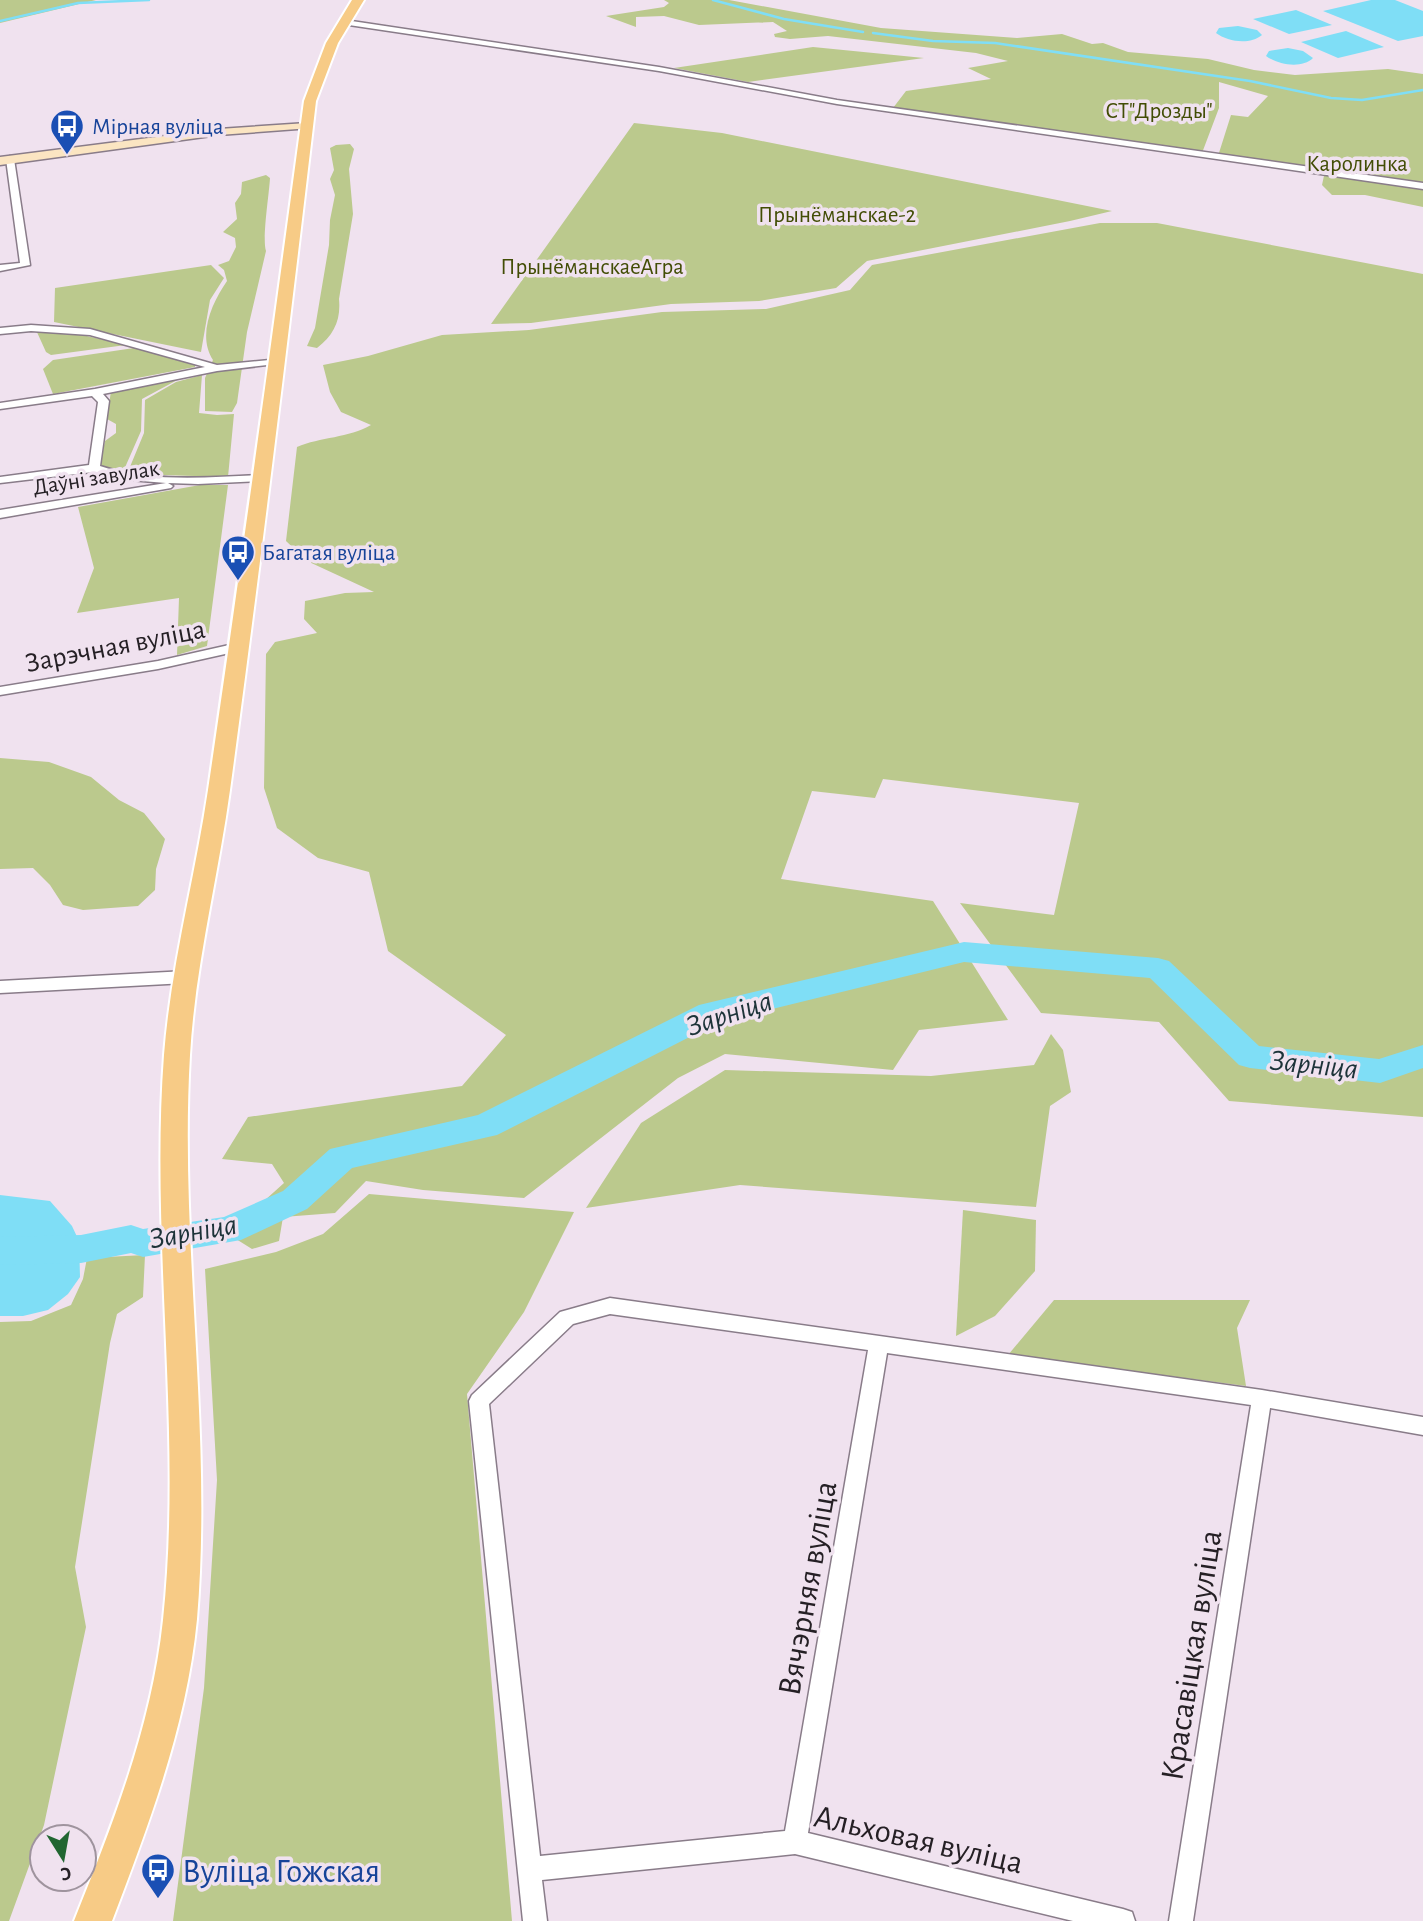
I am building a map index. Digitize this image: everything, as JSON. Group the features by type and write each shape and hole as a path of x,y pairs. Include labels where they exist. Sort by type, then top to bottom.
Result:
{"main road":[{"path":"93,1921 143,1785 166,1704 180,1622 184,1529 174,1129 177,1052 186,977 216,810 307,126 317,77 332,43 358,0"}],"street":[{"path":"345,22 659,69 837,102 1423,186"},
{"path":"0,268 25,265 12,211 5,160 219,132 307,126"},
{"path":"0,331 31,328 90,332 217,368"},
{"path":"0,407 217,368 276,361"},
{"path":"94,468 104,401 95,392"},
{"path":"0,480 94,468 118,476 198,481 262,478"},
{"name":"Даўні завулак","path":"0,514 198,481"},
{"name":"Зарэчная вуліца","path":"0,691 158,665 238,647"},
{"path":"0,987 186,977"},
{"path":"535,1921 479,1401 567,1318 610,1306 1262,1398 1423,1426"},
{"name":"Вячэрняя вуліца","path":"795,1842 878,1344"},
{"name":"Красавіцкая вуліца","path":"1181,1921 1262,1398"},
{"name":"Альховая вуліца","path":"530,1869 795,1842 1123,1921"}],"green space":[{"path":"0,0 96,0 0,23"},
{"path":"664,0 729,0 881,28 1017,38 1062,34 1092,44 1103,43 1128,52 1208,59 1254,70 1295,75 1388,69 1423,74 1423,184 1387,179 1388,184 1423,188 1423,207 1365,195 1332,195 1322,185 1325,171 1218,156 1231,115 1248,117 1268,96 1219,82 1219,108 1202,153 893,108 906,91 991,79 968,68 1008,61 976,53 828,36 790,39 775,37 774,34 787,31 773,22 699,25 664,16 636,17 636,27 606,16 664,7 669,3"},
{"path":"813,47 924,58 748,82 674,68"},
{"path":"634,123 722,133 1112,211 867,261 836,288 759,301 671,304 531,323 491,324"},
{"path":"350,144 354,149 349,169 353,214 339,314 332,332 317,348 307,346 315,328 335,195 330,179 334,170 330,148"},
{"path":"266,175 270,178 265,227 266,251 247,332 237,403 232,412 205,411 205,378 213,360 208,350 206,330 216,299 227,281 224,270 218,265 229,261 236,247 235,238 223,232 237,219 235,203 241,194 242,182"},
{"path":"1100,223 1157,223 1423,274 1423,1117 1229,1101 1159,1022 1041,1013 960,903 1054,915 1079,803 883,779 875,798 812,791 781,879 933,901 1008,1020 919,1030 893,1070 725,1054 678,1078 524,1198 423,1190 366,1181 335,1213 283,1217 279,1241 252,1249 236,1239 245,1218 284,1183 272,1164 222,1159 248,1117 462,1086 506,1035 388,951 369,872 318,858 277,828 264,788 266,654 275,642 317,633 304,619 305,601 345,593 374,592 307,561 286,541 297,447 353,433 371,425 341,412 330,392 323,365 368,356 442,335 529,330 662,312 766,309 850,290 872,265"},
{"path":"211,265 224,278 210,300 201,352 54,322 55,288"},
{"path":"36,330 65,331 126,345 51,355 46,352"},
{"path":"134,348 195,364 195,367 53,394 43,369 53,360"},
{"path":"202,375 199,413 234,414 228,477 127,474 144,433 145,400 176,382"},
{"path":"181,378 142,399 141,431 123,472 100,465 105,441 116,433 116,424 107,419 111,391"},
{"path":"200,485 228,485 207,646 177,655 179,598 77,613 94,568 78,507"},
{"path":"0,758 49,762 91,777 119,800 144,813 165,839 156,869 155,890 138,906 83,910 63,905 50,885 33,868 0,869"},
{"path":"1051,1034 1063,1050 1071,1092 1050,1106 1036,1207 740,1185 586,1208 641,1123 725,1070 931,1076 1034,1065"},
{"path":"369,1194 574,1212 524,1312 467,1394 512,1921 173,1921 204,1688 217,1480 205,1269 276,1252 323,1234"},
{"path":"963,1210 1036,1220 1035,1271 995,1316 956,1336"},
{"path":"145,1255 143,1297 117,1314 110,1343 75,1567 86,1627 44,1823 28,1823 28,1869 9,1921 0,1921 0,1322 31,1321 71,1305 83,1279 87,1258"},
{"path":"1054,1300 1250,1300 1237,1328 1246,1386 1008,1355"}],"water":[{"path":"1371,0 1395,0 1423,11 1423,36 1398,41 1323,11"},
{"path":"1296,10 1332,25 1289,34 1253,19"},
{"path":"1238,26 1257,30 1262,35 1239,41 1216,33 1219,28"},
{"path":"1346,31 1384,47 1338,58 1301,42"},
{"path":"1288,48 1303,51 1313,58 1296,65 1277,62 1266,56 1269,51"},
{"path":"0,1195 50,1201 72,1226 79,1241 80,1277 68,1294 48,1310 23,1316 0,1316"}],"waterway":[{"path":"0,21 78,3 149,0"},
{"path":"713,0 784,19 863,32"},
{"path":"873,33 933,41 995,43 1250,81 1331,98 1362,100 1423,90"},
{"name":"Зарніца","path":"0,1251 81,1249 131,1239 143,1243 229,1230 295,1200 342,1158 486,1126 710,1013 964,952 1158,968 1250,1057 1380,1071 1423,1056"}],"place":[{"name":"Мірная вуліца","path":"67,156"},
{"name":"Багатая вуліца","path":"238,582"},
{"name":"Вуліца Гожская","path":"158,1900"}],"park label":[{"name":"СТ\"Дрозды\"","path":"1159,110"},
{"name":"Каролинка","path":"1357,163"},
{"name":"Прынёманскае-2","path":"837,214"},
{"name":"ПрынёманскаеАгра","path":"592,266"}]}
